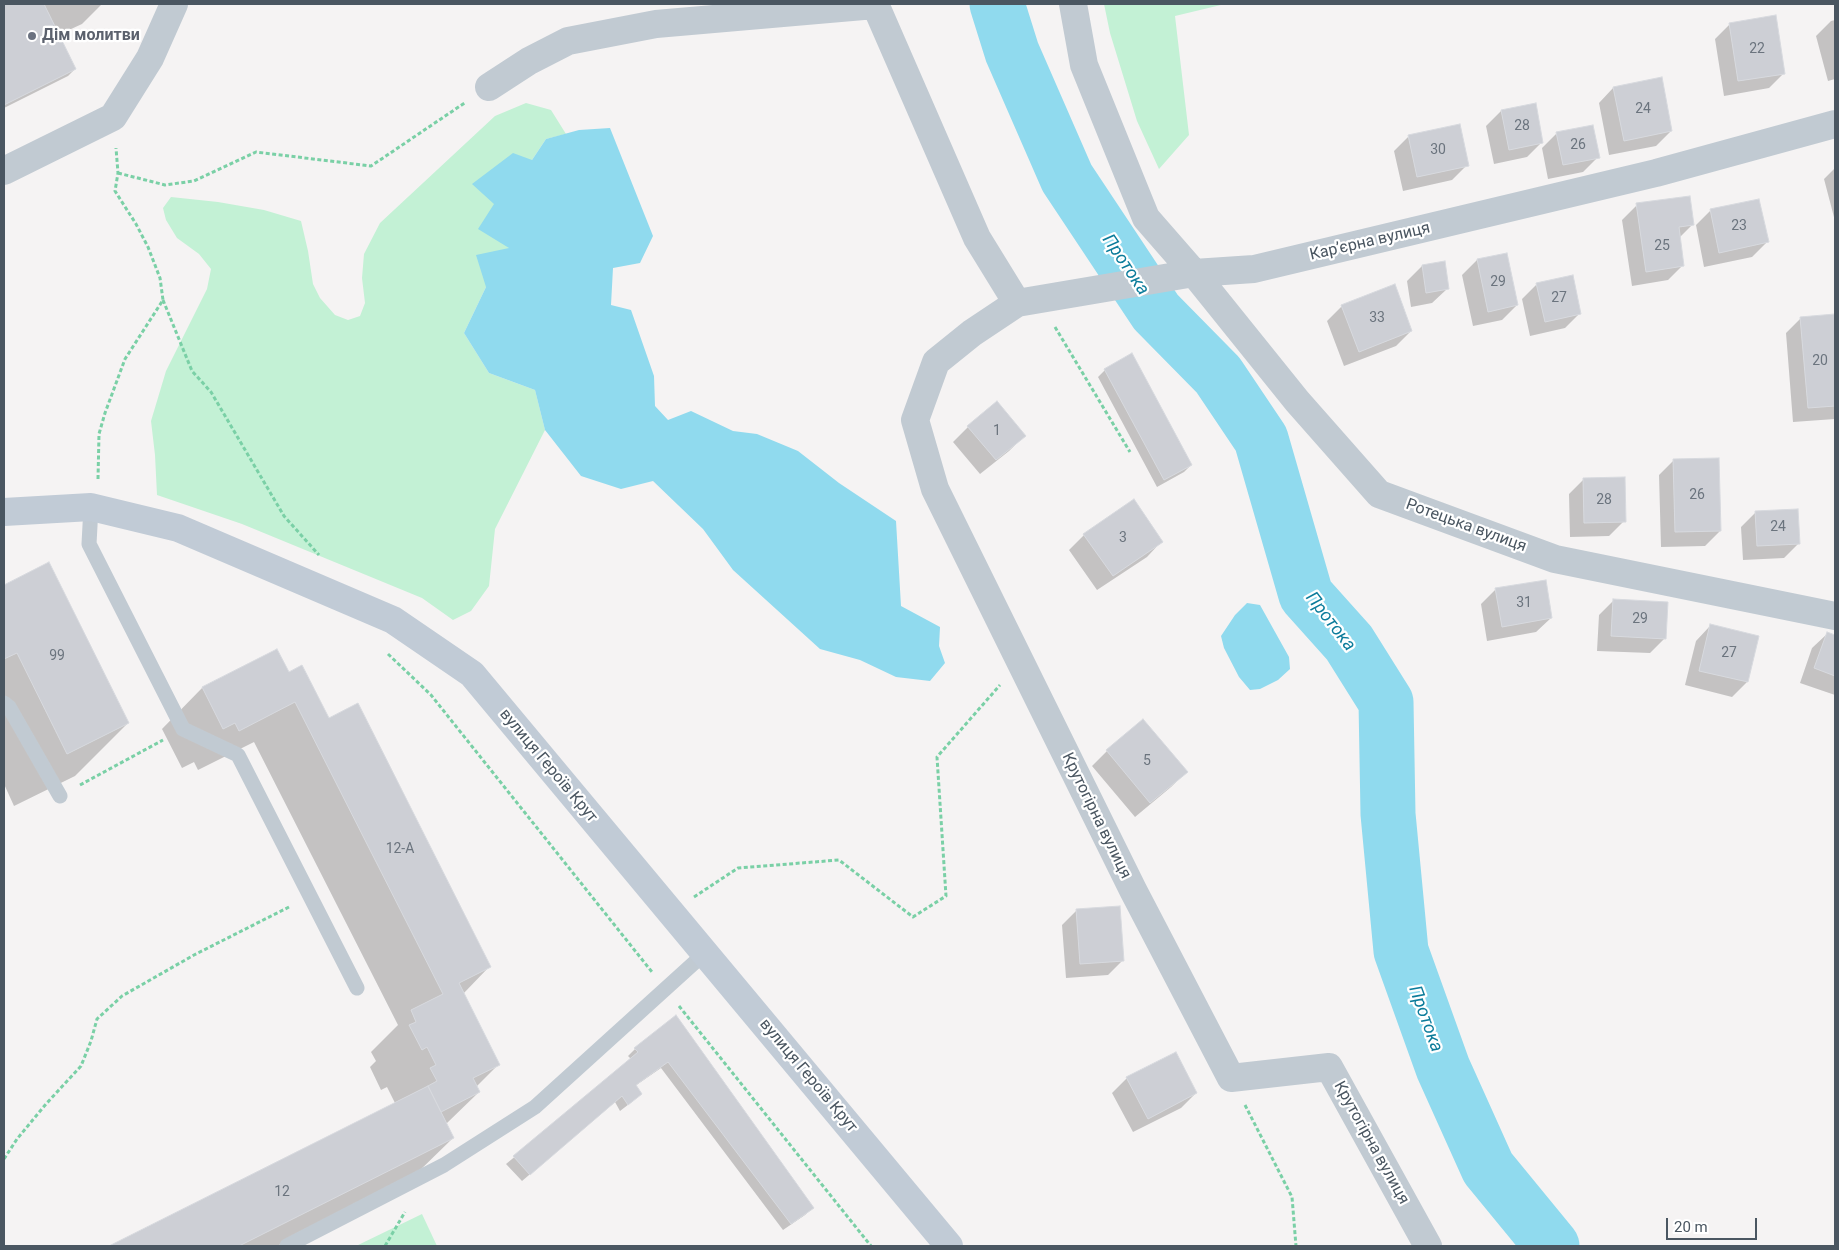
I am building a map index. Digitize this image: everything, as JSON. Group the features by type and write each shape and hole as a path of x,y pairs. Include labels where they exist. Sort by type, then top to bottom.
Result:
{"street":[{"path":"4,171 113,117 150,58 174,4"},
{"path":"1073,4 1084,65 1146,218 1194,273"},
{"path":"489,87 529,61 568,41 656,24 875,5 977,238 1017,303"},
{"name":"Карʼєрна вулиця","path":"1017,303 1194,273 1254,269 1656,173 1835,124"},
{"name":"Ротецька вулиця","path":"1194,273 1297,401 1379,494 1555,559 1835,616"},
{"name":"Крутогірна вулиця","path":"1017,303 936,362 915,420 934,489 1133,890 1231,1078 1329,1067 1428,1246"},
{"name":"вулиця Героїв Крут","path":"4,512 91,507 178,528 393,620 472,674 949,1246"}],"lane":[{"path":"91,507 89,544 183,728 238,755 356,988"},
{"path":"4,703 9,707 60,796"},
{"path":"287,1246 444,1166 535,1107 705,953"}],"path":[{"path":"118,173 165,185 194,181 256,152 371,166 489,87"},
{"path":"113,117 118,173 115,192 136,224 148,248 160,278 163,300 192,371 211,392 284,516 322,558"},
{"path":"91,507 98,478 99,434 105,413 125,359 163,300"},
{"path":"1017,303 1056,328 1130,452"},
{"path":"388,654 431,695 871,1246"},
{"path":"670,912 738,868 839,860 913,917 946,896 937,756 1020,663"},
{"path":"60,796 183,728"},
{"path":"4,1159 17,1139 40,1111 81,1066 92,1041 97,1019 122,996 194,955 310,897"},
{"path":"1231,1078 1292,1197 1296,1246"}],"green space":[{"path":"1104,4 1225,4 1175,16 1189,135 1159,169 1137,121 1110,33"},
{"path":"526,103 551,110 566,134 546,139 532,160 494,204 509,248 486,287 464,333 489,373 535,390 545,430 495,529 489,586 471,611 453,620 422,598 242,524 157,495 151,421 166,371 207,289 211,269 199,254 177,238 166,220 163,208 171,197 218,202 264,210 301,221 313,284 320,298 335,315 348,320 360,316 365,303 362,278 364,254 380,223 495,116"},
{"path":"422,1214 437,1246 356,1246"}],"water":[{"path":"610,128 653,236 640,263 613,268 611,305 631,310 654,376 655,406 668,420 691,411 733,431 757,434 798,451 839,483 896,521 901,606 940,627 939,646 945,663 930,681 896,677 860,660 820,649 733,570 703,529 653,481 621,489 581,476 545,430 535,390 489,373 464,333 486,287 476,255 509,248 478,229 494,204 472,184 513,153 532,160 546,139 579,130"},
{"path":"1247,603 1260,605 1289,657 1290,669 1278,680 1260,689 1250,690 1239,677 1224,648 1221,636 1235,615"}],"building":[{"name":"Дім молитви","path":"4,4 44,4 76,69 4,105"},
{"path":"1776,15 1785,74 1738,81 1729,23"},
{"path":"1662,77 1672,131 1624,141 1613,87"},
{"path":"1536,103 1543,143 1509,150 1501,110"},
{"path":"1460,124 1469,166 1417,177 1408,135"},
{"path":"1593,125 1600,158 1563,165 1556,132"},
{"path":"1690,196 1694,225 1679,227 1684,266 1646,272 1636,203"},
{"path":"1759,199 1769,242 1719,253 1710,209"},
{"path":"1507,253 1518,305 1488,312 1477,259"},
{"path":"1445,261 1449,289 1426,293 1422,265"},
{"path":"1573,275 1581,314 1545,322 1536,283"},
{"path":"1395,284 1412,331 1359,352 1341,305"},
{"path":"1835,314 1835,406 1808,408 1800,317"},
{"path":"1132,353 1192,465 1164,480 1104,369"},
{"path":"997,401 1026,436 996,460 967,426"},
{"path":"1719,458 1721,531 1675,532 1673,459"},
{"path":"1625,477 1626,522 1584,523 1583,478"},
{"path":"1134,499 1163,542 1113,576 1083,534"},
{"path":"1798,509 1800,544 1757,546 1755,511"},
{"path":"49,562 129,723 67,754 17,653 4,659 4,585"},
{"path":"1546,580 1552,618 1502,627 1495,588"},
{"path":"1613,599 1668,602 1666,639 1611,636"},
{"path":"1710,624 1759,636 1748,682 1699,671"},
{"path":"1827,632 1835,635 1835,676 1814,668"},
{"path":"277,649 289,672 302,665 329,718 358,703 491,967 459,983 500,1065 473,1078 480,1092 441,1112 428,1086 437,1081 430,1068 436,1065 427,1047 422,1050 409,1025 416,1022 411,1010 443,994 295,702 239,731 235,723 223,729 202,687"},
{"path":"1143,719 1188,772 1150,803 1106,750"},
{"path":"1120,906 1124,961 1080,964 1076,909"},
{"path":"676,1015 814,1208 791,1224 668,1062 636,1085 642,1094 628,1105 622,1096 530,1175 513,1156 638,1052 634,1048"},
{"path":"1176,1052 1197,1093 1148,1119 1126,1077"},
{"path":"428,1086 454,1138 239,1246 109,1246"}],"waterway":[{"name":"Протока","path":"997,4 1012,52 1067,178 1156,312 1218,375 1261,439 1306,595 1349,643 1386,702 1388,814 1401,951 1443,1068 1488,1168 1552,1246"}],"place":[{"name":"Дім молитви","path":"32,36"}]}
